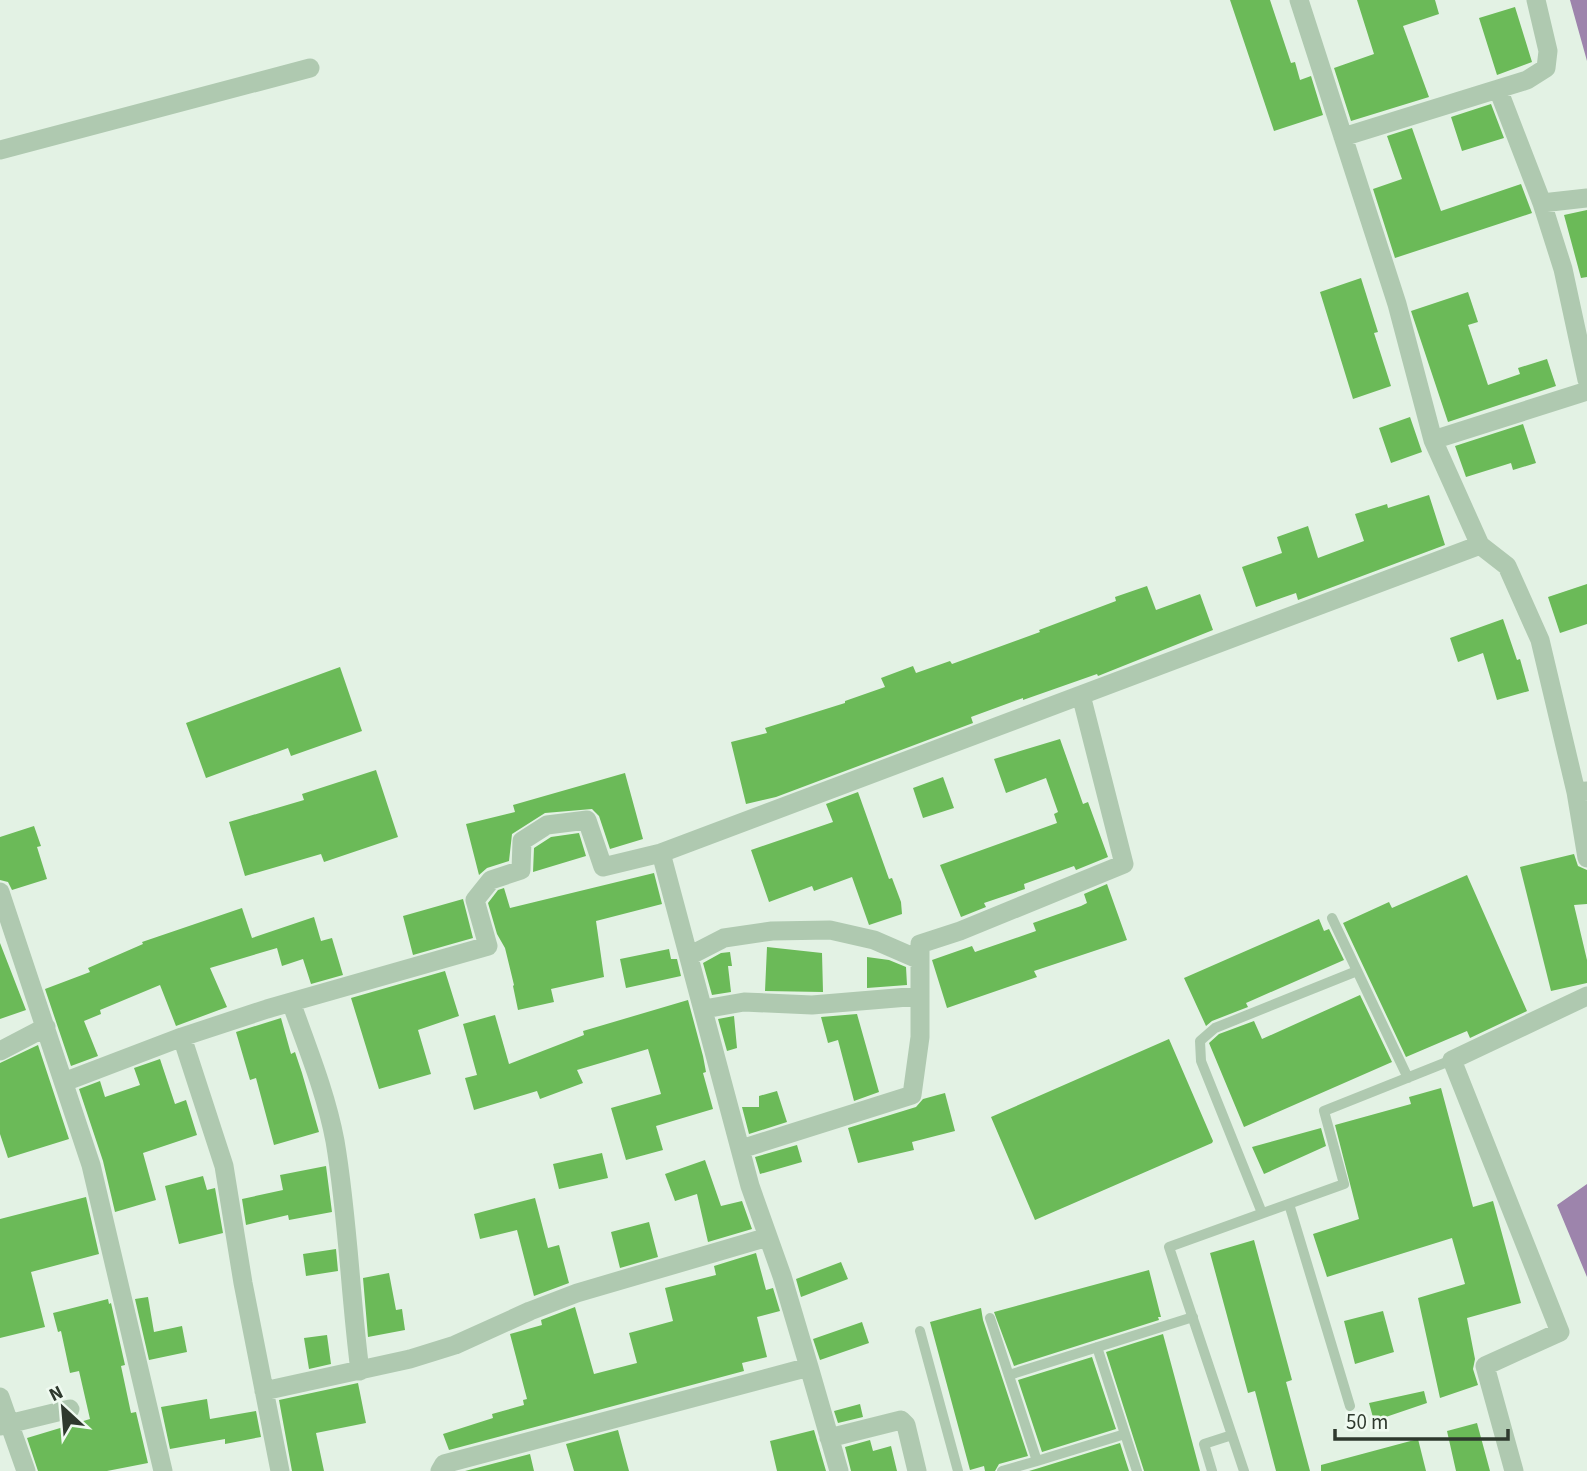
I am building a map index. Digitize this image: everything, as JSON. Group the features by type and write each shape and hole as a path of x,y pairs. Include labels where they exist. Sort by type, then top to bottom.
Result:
{"street":[{"path":"1299,0 1397,304 1433,440 1480,545 1507,566 1540,640 1581,792 1587,858"},
{"path":"1343,136 1527,80 1546,68 1548,51 1536,0"},
{"path":"0,150 310,68"},
{"path":"1498,89 1542,203 1563,270 1587,380"},
{"path":"1542,203 1587,198"},
{"path":"1433,440 1587,391"},
{"path":"64,1082 182,1037 291,1002 488,946 475,900 491,880 521,870 522,841 547,825 587,820 603,867 661,853 1480,545"},
{"path":"741,1149 912,1095 920,1037 920,944 960,932 1124,864 1081,695"},
{"path":"661,853 750,1186 809,1367 839,1471"},
{"path":"1,895 91,1165 163,1471"},
{"path":"690,956 724,938 772,931 830,930 874,940 920,960"},
{"path":"704,1009 744,1002 812,1005 920,996"},
{"path":"1514,1471 1485,1366 1560,1332 1452,1060 1587,996"},
{"path":"291,1002 323,1094 334,1137 345,1203 352,1314 360,1371"},
{"path":"0,1051 46,1027"},
{"path":"182,1037 224,1166 243,1283 280,1471"},
{"path":"264,1391 360,1371 455,1345 530,1311 578,1293 768,1237"},
{"path":"440,1471 444,1464 809,1367"},
{"path":"0,1397 4,1425 26,1471"},
{"path":"4,1425 71,1409"},
{"path":"830,1438 901,1420 905,1425 917,1471"}],"lane":[{"path":"1332,918 1408,1078"},
{"path":"1262,1213 1201,1061 1200,1041 1215,1028 1357,971"},
{"path":"1244,1471 1169,1247 1344,1184 1324,1111 1452,1060"},
{"path":"1289,1204 1350,1406"},
{"path":"1009,1375 1193,1317"},
{"path":"990,1318 1037,1461"},
{"path":"920,1331 958,1471"},
{"path":"1097,1347 1137,1471"},
{"path":"1002,1471 1125,1434"},
{"path":"1212,1471 1204,1444 1232,1435"}],"shaded area":[{"path":"1570,0 1587,0 1587,61"},
{"path":"1587,1184 1587,1277 1557,1205"}],"building":[{"path":"1230,0 1270,0 1291,63 1295,62 1300,80 1311,76 1323,115 1274,131"},
{"path":"1357,0 1435,0 1439,14 1403,26 1429,97 1351,121 1334,68 1374,54"},
{"path":"1515,7 1532,62 1497,75 1479,18"},
{"path":"1491,104 1504,138 1462,151 1451,117"},
{"path":"1412,128 1441,211 1521,184 1532,213 1395,258 1373,189 1402,179 1387,136"},
{"path":"1587,210 1587,277 1581,278 1564,215"},
{"path":"1361,278 1378,332 1374,333 1391,386 1353,399 1320,292"},
{"path":"1468,292 1478,322 1468,325 1488,385 1520,374 1518,368 1547,359 1556,386 1448,422 1411,311"},
{"path":"1410,417 1422,452 1391,463 1379,428"},
{"path":"1523,424 1536,463 1513,470 1511,463 1466,477 1455,446"},
{"path":"1429,495 1445,545 1298,600 1296,593 1256,607 1242,567 1282,553 1277,537 1308,526 1318,558 1364,541 1355,514 1387,504 1388,508"},
{"path":"1587,584 1587,624 1560,633 1548,597"},
{"path":"1147,586 1156,610 1200,594 1213,630 1098,676 1097,674 971,717 973,723 776,797 746,804 731,742 767,733 765,728 845,703 885,687 881,678 913,666 916,673 950,661 952,664 1040,632 1039,630 1116,601 1115,597"},
{"path":"1503,619 1517,660 1520,659 1529,691 1497,700 1483,653 1458,662 1450,638"},
{"path":"340,667 362,731 291,756 288,748 206,778 186,723"},
{"path":"1060,739 1083,804 1088,802 1108,857 1076,870 1074,866 1024,884 1025,889 984,903 986,907 961,917 940,865 1057,823 1054,814 1058,812 1046,778 1006,793 994,759"},
{"path":"376,770 398,837 324,862 321,854 245,876 229,822 304,800 302,794"},
{"path":"625,773 643,839 610,849 599,816 592,809 545,813 512,834 509,861 487,868 479,875 466,824 515,812 513,805"},
{"path":"943,777 954,808 923,818 913,788"},
{"path":"858,792 889,879 892,878 901,902 902,914 869,925 852,877 814,891 812,886 769,902 751,850 833,822 826,804"},
{"path":"34,826 47,879 12,890 8,882 0,880 0,837"},
{"path":"579,833 586,856 533,872 534,848 551,837"},
{"path":"1574,854 1578,866 1587,870 1587,904 1574,905 1587,960 1587,983 1551,991 1520,867"},
{"path":"654,873 662,904 596,921 604,977 551,989 554,1002 518,1010 505,948 497,934 488,903 498,890 504,888 510,908"},
{"path":"1467,875 1527,1011 1470,1038 1467,1031 1406,1057 1343,923 1389,902 1392,908"},
{"path":"1107,884 1127,940 1034,971 1037,977 947,1008 932,960 972,946 975,952 1036,931 1033,923 1087,903 1084,894"},
{"path":"463,899 473,938 413,955 403,916"},
{"path":"242,908 252,938 314,917 321,941 332,938 343,975 311,984 303,959 282,966 277,948 210,968 227,1007 176,1026 160,985 100,1010 101,1014 84,1021 98,1056 71,1066 45,989 90,972 88,968 143,944 142,942"},
{"path":"1319,919 1324,931 1329,929 1344,960 1246,1003 1248,1007 1206,1026 1184,978"},
{"path":"0,943 26,1010 0,1019"},
{"path":"767,947 822,953 823,992 765,991"},
{"path":"669,949 671,959 677,959 681,976 626,988 620,959"},
{"path":"730,952 732,966 728,966 731,992 712,995 703,963 721,953"},
{"path":"867,957 889,960 906,967 907,985 867,988"},
{"path":"445,971 459,1016 418,1030 431,1074 379,1089 351,998"},
{"path":"1360,995 1392,1062 1244,1127 1209,1043 1219,1034 1254,1021 1262,1039"},
{"path":"688,1000 703,1056 706,1072 703,1073 713,1109 656,1126 663,1150 626,1160 611,1108 661,1094 648,1049 577,1070 583,1083 540,1099 537,1091 474,1110 465,1078 477,1075 463,1024 495,1015 509,1064 584,1035 583,1031"},
{"path":"857,1014 879,1092 854,1101 838,1040 828,1043 821,1017"},
{"path":"734,1016 737,1048 727,1051 718,1019"},
{"path":"281,1018 291,1054 295,1052 302,1073 319,1132 274,1145 256,1078 250,1080 236,1032"},
{"path":"1169,1039 1212,1143 1035,1220 991,1117"},
{"path":"38,1045 69,1139 8,1158 0,1134 0,1063"},
{"path":"160,1059 175,1104 186,1100 197,1135 143,1153 156,1200 115,1212 103,1161 79,1089 100,1081 105,1097 140,1085 134,1068"},
{"path":"1441,1088 1473,1207 1493,1201 1521,1303 1467,1318 1475,1359 1473,1369 1478,1385 1440,1398 1418,1298 1465,1284 1452,1238 1327,1277 1313,1234 1359,1219 1335,1125 1411,1104 1409,1097"},
{"path":"777,1091 787,1122 749,1134 742,1107 759,1107 759,1096"},
{"path":"945,1093 955,1131 912,1142 914,1150 858,1163 848,1128 916,1107 923,1099"},
{"path":"1321,1128 1326,1146 1264,1174 1252,1147"},
{"path":"797,1145 802,1162 760,1174 755,1157"},
{"path":"602,1153 608,1178 559,1189 553,1164"},
{"path":"705,1160 721,1206 742,1201 752,1229 708,1242 697,1194 675,1201 665,1174"},
{"path":"326,1166 332,1212 289,1220 288,1215 246,1225 242,1199 283,1190 280,1175"},
{"path":"203,1176 207,1190 215,1188 223,1233 179,1244 165,1186"},
{"path":"86,1197 99,1254 31,1272 45,1327 0,1338 0,1219"},
{"path":"535,1198 548,1248 559,1245 569,1283 534,1296 517,1230 480,1239 474,1214"},
{"path":"649,1222 658,1257 620,1268 611,1232"},
{"path":"1254,1240 1292,1380 1286,1382 1310,1471 1276,1471 1255,1391 1248,1393 1210,1253"},
{"path":"336,1249 338,1271 306,1276 303,1254"},
{"path":"756,1253 766,1290 773,1288 780,1311 757,1317 767,1357 742,1363 744,1371 449,1450 443,1434 493,1418 492,1414 524,1405 523,1400 527,1399 510,1334 542,1325 541,1320 575,1307 594,1374 637,1363 629,1333 673,1321 665,1288 716,1275 714,1266"},
{"path":"841,1262 848,1279 801,1297 796,1279"},
{"path":"1149,1270 1161,1317 1158,1317 1159,1320 1014,1366 994,1312"},
{"path":"389,1273 396,1310 402,1309 405,1330 368,1337 363,1278"},
{"path":"148,1297 154,1332 182,1326 187,1352 149,1360 135,1299"},
{"path":"108,1299 125,1365 121,1366 131,1413 136,1412 148,1463 107,1471 38,1471 27,1438 90,1419 79,1371 70,1373 61,1331 58,1332 53,1313"},
{"path":"981,1308 1028,1456 999,1464 995,1471 985,1471 984,1466 970,1470 930,1322"},
{"path":"1383,1311 1394,1352 1355,1364 1344,1321"},
{"path":"862,1322 869,1343 820,1360 813,1339"},
{"path":"1163,1334 1200,1471 1144,1471 1106,1352"},
{"path":"327,1335 331,1364 309,1369 304,1338"},
{"path":"1092,1357 1116,1429 1042,1452 1018,1380"},
{"path":"358,1383 366,1423 316,1433 324,1471 292,1471 279,1400"},
{"path":"1424,1391 1427,1403 1374,1421 1369,1403"},
{"path":"207,1399 210,1419 256,1411 261,1437 225,1444 225,1439 170,1449 161,1407"},
{"path":"860,1404 863,1417 838,1423 834,1411"},
{"path":"1477,1423 1490,1471 1456,1471 1447,1431"},
{"path":"618,1430 629,1471 574,1471 566,1444"},
{"path":"814,1430 826,1471 777,1471 770,1441"},
{"path":"1418,1439 1426,1471 1321,1471 1321,1465"},
{"path":"870,1440 873,1451 891,1446 897,1471 851,1471 845,1447"},
{"path":"1120,1443 1129,1471 1029,1471 1039,1468"},
{"path":"530,1454 534,1471 465,1471"}]}
